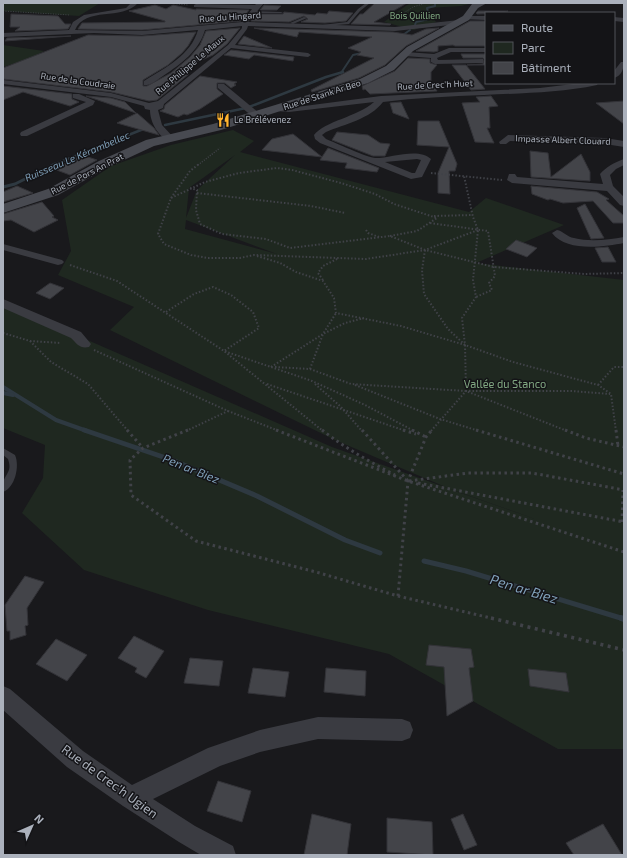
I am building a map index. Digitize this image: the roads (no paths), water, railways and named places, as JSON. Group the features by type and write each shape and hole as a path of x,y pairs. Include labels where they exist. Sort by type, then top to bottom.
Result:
{"street":[{"path":"71,32 75,23 86,16 128,9 135,3"},
{"name":"Rue de Stank Ar Beo","path":"170,138 217,127 277,109 379,75 423,41 463,20 475,6 483,3"},
{"path":"196,6 256,7"},
{"path":"244,23 256,7"},
{"name":"Rue du Hingard","path":"3,35 94,31 142,33 244,23 371,28 410,27 485,18"},
{"name":"Rue Philippe Le Maux","path":"154,106 230,46 246,28 244,23"},
{"path":"146,83 184,56 197,43 202,28"},
{"path":"93,36 108,36 113,31"},
{"path":"230,46 308,55"},
{"path":"405,54 433,56 444,54 449,50 485,50"},
{"path":"433,56 435,62 480,61"},
{"path":"616,79 623,65"},
{"name":"Rue de la Coudraie","path":"3,82 75,92 111,95 154,106"},
{"name":"Rue de Crec'h Huet","path":"277,109 289,110 381,98 544,89 586,84"},
{"path":"221,86 256,115"},
{"path":"24,134 90,103 91,101 73,96 75,92"},
{"path":"376,162 380,160 421,156 426,159 419,175 411,176 323,142 318,135 323,130 370,110 379,103 381,98"},
{"path":"154,106 154,118 158,127 170,138"},
{"name":"Rue de Pors An Prat","path":"3,209 54,192 104,164 150,144 170,138"},
{"name":"Impasse Albert Clouard","path":"503,142 508,138 605,141 624,144"},
{"path":"624,162 613,167 605,174 605,181 624,203"},
{"path":"512,178 610,188"},
{"path":"557,233 566,240 592,243 607,243 624,240"},
{"path":"3,247 58,262"},
{"path":"3,302 76,335 84,344"},
{"name":"Rue de Crec'h Ugien","path":"3,696 75,759 131,798 187,834 224,855"},
{"path":"131,798 216,756 260,741 318,728 402,730"}],"lane":[{"path":"324,26 348,23 359,10 368,3"},
{"path":"256,7 281,13"},
{"path":"292,24 305,18"},
{"path":"3,451 12,457 15,469 12,477 3,489"}],"waterway":[{"name":"Ruisseau Le Kérambellec","path":"415,25 416,22 429,19 427,8 435,6 435,3"},
{"name":"Ruisseau Le Kérambellec","path":"400,37 410,30"},
{"name":"Ruisseau Le Kérambellec","path":"341,72 353,55 362,53"},
{"name":"Ruisseau Le Kérambellec","path":"249,107 341,72"},
{"name":"Ruisseau Le Kérambellec","path":"165,125 246,108"},
{"name":"Ruisseau Le Kérambellec","path":"53,165 146,128"},
{"name":"Ruisseau Le Kérambellec","path":"3,187 15,184 53,165"},
{"name":"Pen ar Biez","path":"3,387 56,420 87,431"},
{"name":"Pen ar Biez","path":"3,393 13,395"},
{"name":"Pen ar Biez","path":"84,430 172,460 257,496 345,540 380,553"},
{"name":"Pen ar Biez","path":"424,561 466,571 624,619 621,618"}],"place":[{"name":"Le Brélévenez","path":"223,120"}],"park label":[{"name":"Bois Quillien","path":"415,16"},
{"name":"Vallée du Stanco","path":"505,384"}]}
